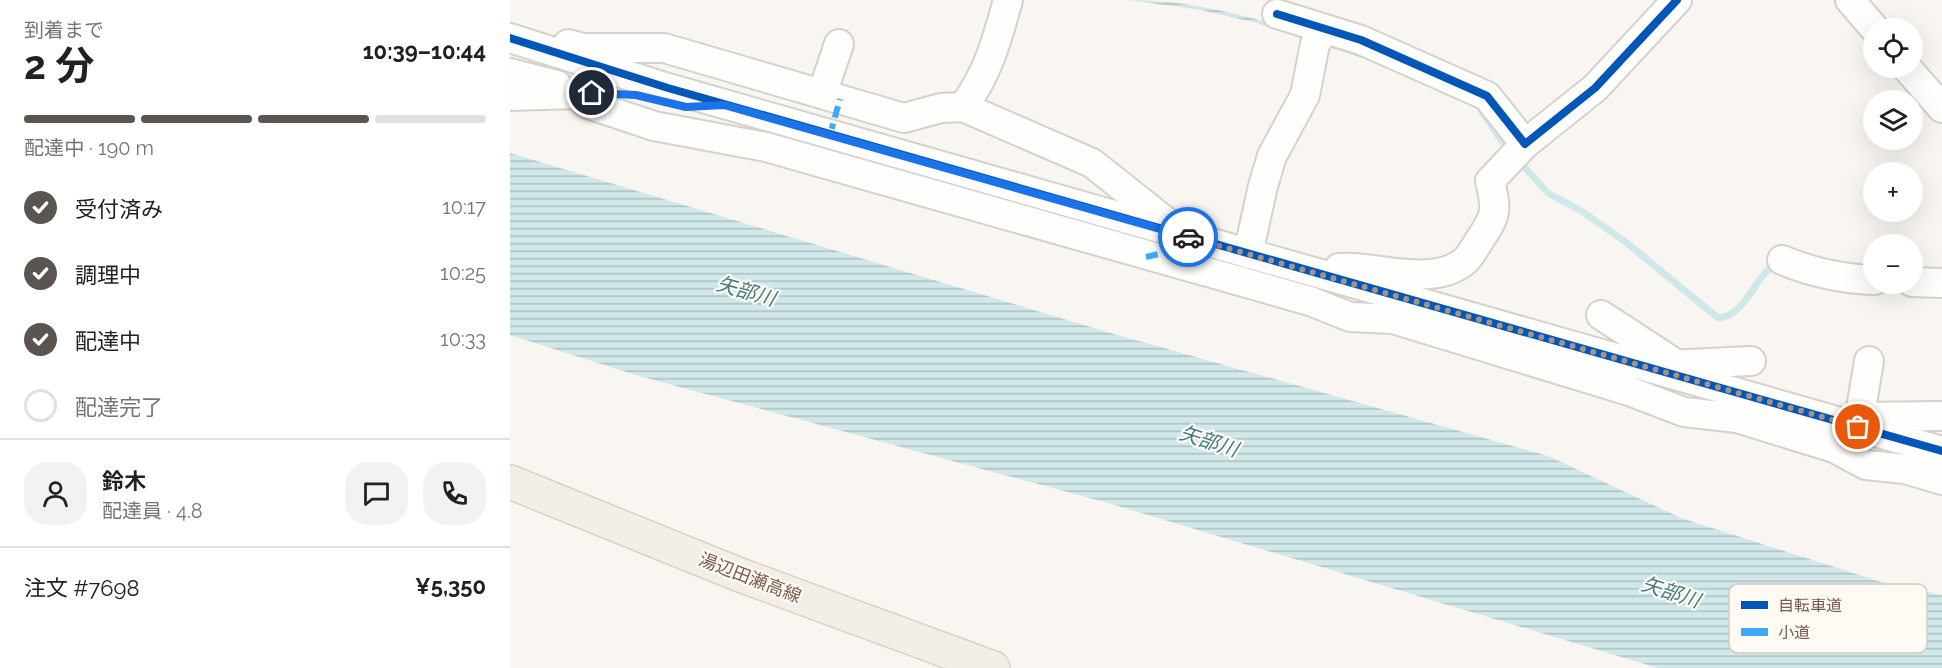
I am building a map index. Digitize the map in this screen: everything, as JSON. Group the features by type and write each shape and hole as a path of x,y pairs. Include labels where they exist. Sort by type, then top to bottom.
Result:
{"main road":[{"name":"湯辺田瀬高線","path":"510,482 740,575 993,668"}],"street":[{"path":"963,107 978,87 990,63 1008,0"},
{"path":"1318,273 1340,268 1414,274 1448,271 1467,260 1485,232 1496,209 1490,181 1525,144 1594,88 1677,0"},
{"path":"1850,0 1866,18"},
{"path":"1277,14 1361,40 1487,96 1525,144"},
{"path":"1248,254 1272,156 1305,95 1315,44 1325,29"},
{"path":"510,37 549,39 583,48 664,48 904,118 941,108 963,107 1092,163 1158,213 1181,234"},
{"path":"510,37 724,105 1248,254 1664,366 1699,382 1858,422 1942,451"},
{"path":"822,94 839,44"},
{"path":"510,73 563,86 588,104 654,126 777,150 1310,301 1350,317 1393,319 1629,391 1684,412 1737,418 1834,448 1866,465 1905,469 1942,480"},
{"path":"1916,78 1942,108"},
{"path":"510,96 636,95 686,107 724,105"},
{"path":"1782,260 1806,270 1863,280"},
{"path":"1923,282 1942,283"},
{"path":"1601,315 1664,366 1751,362"},
{"path":"1858,422 1869,362"},
{"path":"1858,422 1942,416"}],"water":[{"path":"1128,0 1160,1 1223,11 1284,28 1375,59 1374,62 1257,23 1201,10"},
{"name":"矢部川","path":"510,153 1114,334 1548,456 1681,518 1890,584 1729,584 1729,653 1927,653 1927,592 1942,595 1942,668 1658,668 1108,503 639,376 510,335"}],"waterway":[{"path":"1481,110 1510,153"},
{"path":"1518,160 1548,193 1583,212 1627,243 1718,318 1736,311 1762,277 1777,263"}],"marked path":[{"path":"830,135 840,99"},
{"path":"1146,257 1206,243"}],"cycle path":[{"path":"1277,14 1361,40 1487,96 1525,144 1595,88 1677,0"},
{"path":"510,38 668,88 1942,451"}],"way so far":[{"path":"1188,237 1858,427"}],"route":[{"path":"592,93 636,95 686,107 724,105 1188,237"}]}
